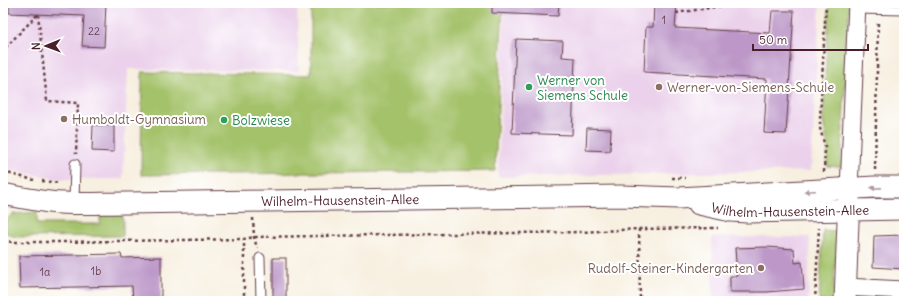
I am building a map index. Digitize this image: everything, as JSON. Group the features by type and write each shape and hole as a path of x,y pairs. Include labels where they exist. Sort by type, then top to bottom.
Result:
{"street":[{"path":"856,6 845,294 904,290"},
{"name":"Wilhelm-Hausenstein-Allee","path":"3,194 25,199 74,203 277,202 622,196 678,198 875,187 904,187"},
{"name":"Wilhelm-Hausenstein-Allee","path":"678,198 731,211 904,209"}],"lane":[{"path":"856,6 904,10"},
{"path":"74,203 75,164"},
{"path":"260,258 261,301"}],"path":[{"path":"676,12 741,3"},
{"path":"824,176 825,147 820,128 820,119 826,3"},
{"path":"875,170 878,9"},
{"path":"3,88 5,48 38,14 47,101 78,102 75,164"},
{"path":"3,172 10,174"},
{"path":"815,301 819,226"},
{"path":"3,241 59,242 244,239 573,233 639,229 725,228"},
{"path":"639,229 640,301"},
{"path":"244,239 244,301"}],"shaded area":[{"name":"Humboldt-Gymnasium","path":"3,3 297,3 299,71 128,69 123,179 59,179 10,170 3,167"},
{"name":"Werner-von-Siemens-Schule","path":"505,3 820,3 811,171 498,177"},
{"name":"Rudolf-Steiner-Kindergarten","path":"712,237 810,237 808,301 646,301 713,300"}],"green space":[{"path":"311,3 503,3 495,171 141,175 142,72 311,75"},
{"path":"829,3 849,3 841,167 827,166 828,148 823,121"},
{"path":"37,212 37,224 100,224 100,213 121,213 123,220 123,236 15,237 6,233 6,221 12,214"},
{"path":"823,230 837,231 833,301 819,301"}],"building":[{"path":"9,3 106,3 104,47 82,46 84,16 9,13"},
{"path":"492,3 559,3 558,16 492,13"},
{"path":"654,3 677,3 675,28 770,33 772,11 794,11 786,134 764,133 767,79 644,72 646,27 653,27"},
{"path":"516,39 563,41 562,57 575,58 572,135 512,133"},
{"path":"93,125 114,126 114,152 92,151"},
{"path":"587,128 611,129 610,151 586,150"},
{"path":"904,235 904,269 873,267 874,236"},
{"path":"767,247 794,249 795,263 802,262 804,289 767,292 730,292 730,276 737,276 735,248"},
{"path":"121,254 122,258 161,257 161,301 133,301 132,286 20,288 19,256"},
{"path":"273,258 286,258 286,301 273,301"}],"place":[{"name":"Werner von Siemens Schule","path":"529,87"},
{"name":"Werner-von-Siemens-Schule","path":"659,87"},
{"name":"Humboldt-Gymnasium","path":"64,119"},
{"name":"Bolzwiese","path":"224,120"},
{"name":"Rudolf-Steiner-Kindergarten","path":"761,268"}]}
